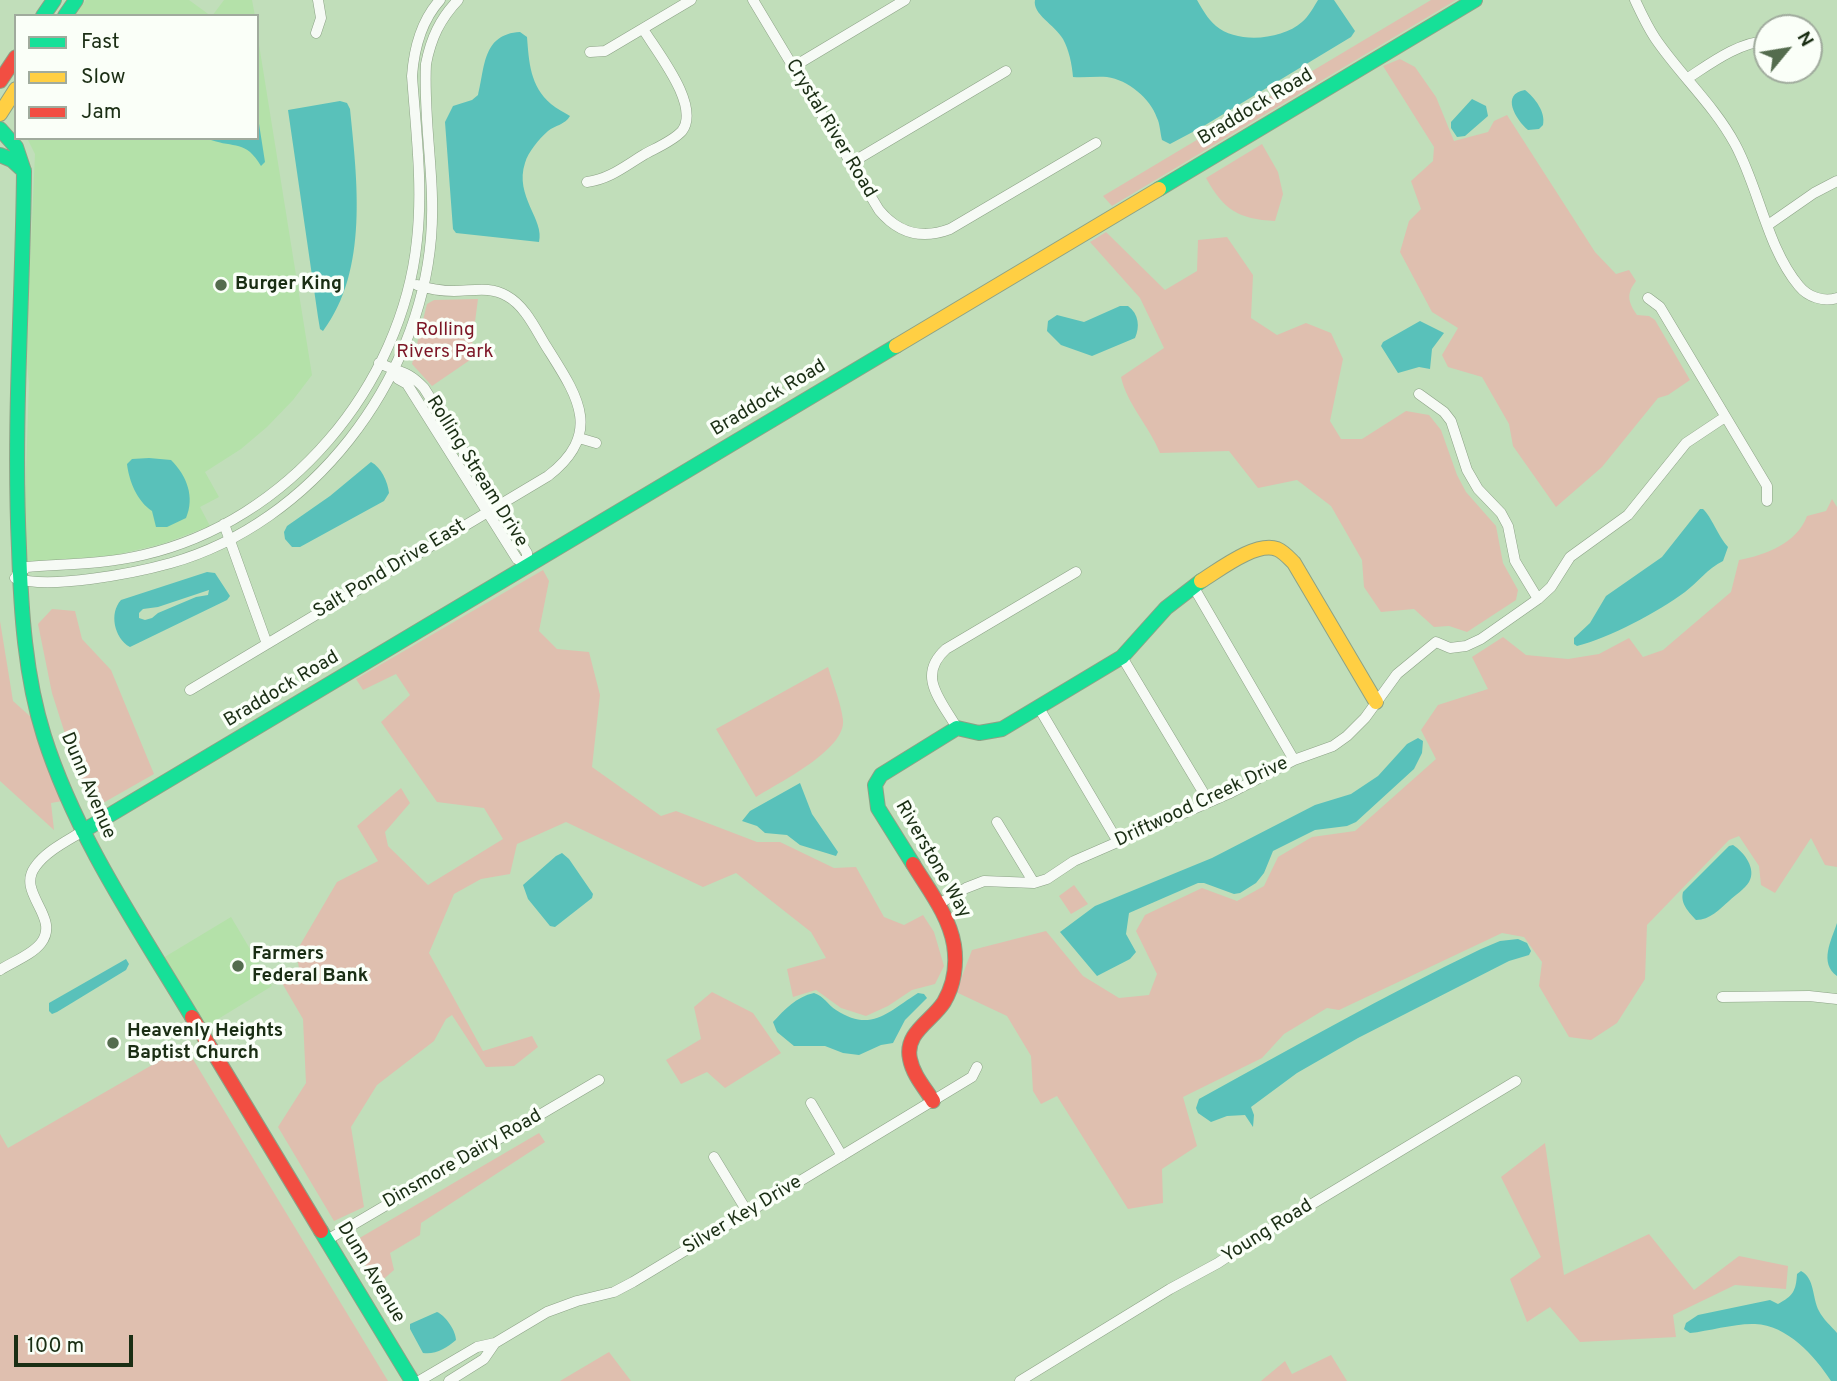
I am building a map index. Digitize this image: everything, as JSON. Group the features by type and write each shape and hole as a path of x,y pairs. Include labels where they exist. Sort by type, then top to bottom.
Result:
{"main road":[{"name":"Braddock Road","path":"83,831 1475,0"},
{"path":"0,81 14,60"},
{"path":"0,114 14,92"},
{"name":"Dunn Avenue","path":"0,129 18,150 24,171 13,501 14,578 19,626 38,717 58,775 83,831 108,877 412,1381"},
{"path":"0,155 12,160 24,171"},
{"path":"957,728 967,732 988,733 1002,729 1039,708 1122,657 1156,619 1193,586 1265,546 1280,546 1294,563 1376,702"},
{"name":"Riverstone Way","path":"933,1101 914,1070 908,1049 912,1037 939,1009 951,988 956,964 954,938 948,922 878,808 872,782 890,768 957,728"}],"street":[{"path":"316,33 321,18 318,0"},
{"path":"14,578 27,567 145,555 185,542 225,524 279,488 323,447 361,397 393,336 410,282 420,210 413,59 426,20 440,0"},
{"path":"14,578 29,583 111,576 178,561 230,539 300,491 354,433 394,370 423,287 433,211 426,64 430,44 438,26 458,0"},
{"path":"590,52 605,51 691,0"},
{"name":"Crystal River Road","path":"753,0 888,220 904,231 926,235 950,229 1096,142"},
{"path":"793,67 905,0"},
{"path":"1634,0 1655,38 1713,109 1735,143 1754,183 1777,248 1799,286 1823,300 1837,298"},
{"path":"587,182 603,180 623,168 675,136 686,122 688,113 684,96 643,29"},
{"path":"1688,78 1714,61 1753,43"},
{"path":"851,163 1006,71"},
{"path":"1768,225 1806,198 1837,181"},
{"path":"410,282 423,287 453,291 495,291 506,295 521,307 575,394 580,412 579,438 596,443"},
{"path":"1648,298 1660,307 1767,486 1767,501"},
{"name":"Rolling Stream Drive","path":"379,363 404,371 424,388 527,553 527,565"},
{"name":"Rolling Stream Drive","path":"394,370 398,379 407,384 517,559 527,565"},
{"path":"1419,394 1444,412 1451,421 1467,470 1478,489 1501,513 1508,526 1515,561 1538,599 1551,587 1570,557 1628,514 1686,443 1725,417"},
{"name":"Salt Pond Drive East","path":"190,690 548,476 563,464 579,438"},
{"path":"225,524 267,644"},
{"path":"957,728 934,688 928,662 1076,572"},
{"path":"1193,586 1294,760"},
{"name":"Driftwood Creek Drive","path":"937,905 984,881 1034,883 1047,879 1074,861 1209,802 1294,760 1333,746 1365,718 1397,674 1436,642 1450,648 1465,646 1481,639 1538,599"},
{"path":"1122,657 1209,802"},
{"path":"1039,708 1118,842"},
{"path":"997,822 1034,883"},
{"path":"0,970 34,949 44,936 44,915 31,894 30,875 36,865 83,831"},
{"path":"1722,997 1809,996 1837,999"},
{"name":"Silver Key Drive","path":"419,1381 477,1347 495,1343 547,1312 576,1301 614,1292 972,1077 977,1067"},
{"name":"Dinsmore Dairy Road","path":"327,1240 599,1080"},
{"name":"Young Road","path":"1020,1381 1516,1081"},
{"path":"811,1103 842,1156"},
{"path":"713,1157 748,1213"},
{"name":"Silver Key Drive","path":"449,1381 484,1359 495,1343"}],"shaded area":[{"path":"86,0 189,0 208,14 76,14"},
{"path":"224,0 252,0 255,14 214,14"},
{"path":"259,44 312,375 267,427 241,449 205,472 219,497 200,507 210,526 162,544 115,555 23,563 29,383 26,355 35,154 28,140 259,140"},
{"path":"231,917 272,986 205,1027 163,958"}],"green space":[{"path":"1431,0 1456,0 1112,206 1103,196"},
{"path":"1400,59 1415,67 1436,97 1454,141 1488,132 1494,121 1507,115 1595,252 1616,274 1629,270 1636,281 1630,294 1634,310 1637,315 1649,316 1655,320 1690,380 1668,395 1658,398 1602,467 1556,507 1513,446 1509,424 1482,377 1448,367 1442,355 1458,328 1432,312 1400,252 1409,221 1421,209 1411,181 1433,161 1434,147 1383,66"},
{"path":"1262,144 1278,172 1283,194 1275,221 1251,218 1233,211 1219,198 1206,178"},
{"path":"1106,232 1165,290 1197,271 1198,240 1227,237 1253,275 1251,318 1277,335 1306,323 1331,333 1343,359 1330,421 1341,439 1362,439 1406,411 1429,415 1441,430 1466,492 1496,526 1503,563 1518,590 1516,600 1467,632 1449,626 1434,627 1414,609 1381,612 1364,587 1362,560 1331,506 1297,480 1258,488 1229,451 1160,453 1128,396 1121,377 1164,348 1140,298 1090,242"},
{"name":"Rolling Rivers Park","path":"478,299 470,360 432,386 412,364 427,304 434,300"},
{"path":"1832,499 1837,507 1837,867 1825,865 1811,838 1775,893 1761,885 1759,866 1739,836 1729,840 1647,925 1645,979 1617,1023 1591,1040 1569,1037 1539,986 1542,962 1524,937 1502,933 1339,1010 1327,1008 1284,1034 1262,1058 1183,1097 1197,1146 1162,1169 1163,1203 1128,1209 1057,1096 1041,1104 1033,1091 1031,1056 1007,1016 956,992 972,950 1046,931 1083,976 1119,998 1149,995 1157,974 1136,931 1145,915 1202,888 1237,901 1264,886 1278,857 1312,837 1355,831 1436,759 1421,730 1438,705 1488,689 1472,657 1503,637 1526,655 1568,659 1599,654 1629,638 1643,657 1663,650 1731,592 1739,560 1760,555 1779,546 1796,534 1807,516 1826,511"},
{"path":"543,570 549,581 539,631 557,649 589,652 600,695 592,767 661,816 676,811 757,842 780,842 834,868 856,867 884,917 904,925 923,915 934,932 944,966 935,984 912,990 888,1006 866,1016 841,1008 816,990 793,997 787,969 826,958 811,932 736,873 703,887 566,822 517,844 510,874 481,879 454,894 429,953 483,1051 532,1036 538,1047 514,1066 486,1067 452,1015 446,1019 434,1041 377,1085 351,1127 364,1207 334,1221 278,1127 306,1083 303,1019 282,983 299,968 296,952 337,882 378,861 357,826 401,788 410,803 385,832 388,846 428,885 503,839 484,808 437,802 381,722 410,695 396,674 363,690 356,679"},
{"path":"52,609 75,611 82,639 111,670 154,774 96,807 74,762 52,693 38,624"},
{"path":"0,621 13,701 32,718 62,801 51,803 54,830 0,781"},
{"path":"828,667 842,714 841,731 823,754 756,797 716,729"},
{"path":"1074,885 1088,904 1071,914 1059,896"},
{"path":"712,992 753,1013 781,1053 725,1088 707,1072 681,1084 666,1060 701,1039 694,1007"},
{"path":"185,1046 388,1381 0,1381 0,1134 8,1148"},
{"path":"539,1133 545,1142 421,1223 420,1235 390,1253 394,1270 378,1284 351,1243"},
{"path":"1545,1143 1564,1275 1649,1234 1694,1290 1739,1256 1788,1266 1786,1289 1735,1285 1673,1315 1676,1337 1580,1342 1550,1307 1527,1322 1510,1279 1541,1257 1501,1177"},
{"path":"609,1352 631,1381 560,1381"},
{"path":"1331,1355 1347,1381 1261,1381 1285,1361 1292,1374"}],"water":[{"path":"1035,0 1197,0 1210,20 1225,32 1235,36 1259,38 1293,28 1307,17 1318,0 1334,0 1355,31 1351,37 1170,144 1162,140 1154,111 1144,97 1130,86 1107,77 1073,77 1065,43 1040,15"},
{"path":"520,32 527,37 530,64 539,89 551,104 570,116 541,138 525,163 523,186 538,225 539,242 456,233 453,229 445,122 453,106 472,100 478,95 484,64 492,46 508,34"},
{"path":"1525,90 1541,110 1543,125 1539,129 1528,130 1515,114 1513,97 1517,92"},
{"path":"1472,99 1486,106 1488,116 1465,136 1457,137 1451,128 1451,122"},
{"path":"340,101 347,103 350,109 357,194 354,252 338,307 323,331 320,329 318,317 288,110"},
{"path":"259,124 265,162 261,166 250,152 239,146 211,140 259,140"},
{"path":"1120,306 1128,306 1136,317 1138,329 1135,338 1092,356 1061,345 1047,331 1048,321 1057,315 1084,322"},
{"path":"1420,321 1444,333 1432,349 1430,369 1419,367 1398,373 1381,346 1383,342"},
{"path":"132,459 171,460 188,487 190,502 186,518 167,527 156,527 152,511 138,496 130,477 127,464"},
{"path":"371,462 381,471 387,484 389,493 384,501 300,547 292,547 285,539 287,526 330,496"},
{"path":"1700,509 1706,512 1728,547 1723,561 1674,600 1647,616 1604,637 1577,646 1574,644 1574,638 1590,623 1606,596 1662,557"},
{"path":"207,572 215,573 230,596 227,600 130,647 120,638 115,625 115,612 121,600","holes":["209,590 208,595 196,597 152,618 139,618 143,609 158,607"]},
{"path":"1418,738 1423,741 1422,753 1414,769 1356,822 1347,826 1315,830 1273,851 1264,873 1256,883 1240,893 1234,894 1198,883 1129,913 1126,934 1136,952 1130,959 1097,976 1060,932 1095,906 1212,858 1315,805 1351,794 1378,776 1407,744"},
{"path":"800,783 812,814 838,852 836,856 800,845 787,835 765,833 757,826 742,821 750,811"},
{"path":"1733,845 1748,861 1751,872 1749,882 1714,913 1696,920 1684,904 1683,892"},
{"path":"562,853 593,894 592,898 555,927 550,926 528,899 523,885"},
{"path":"1837,923 1837,976 1829,965 1828,951"},
{"path":"1518,939 1527,943 1531,951 1529,955 1509,961 1358,1038 1297,1073 1251,1107 1254,1115 1253,1127 1245,1115 1227,1116 1211,1122 1198,1113 1196,1108 1199,1099 1339,1022 1481,949 1500,941"},
{"path":"126,959 129,964 126,970 57,1012 52,1014 49,1011 49,1003"},
{"path":"814,993 836,1010 859,1020 869,1020 888,1013 918,993 927,998 905,1020 893,1043 881,1045 859,1055 843,1053 825,1046 794,1046 777,1032 773,1022 777,1017 796,1001"},
{"path":"1801,1271 1809,1278 1821,1314 1837,1333 1837,1381 1831,1381 1808,1352 1789,1336 1767,1326 1739,1325 1690,1333 1684,1329 1686,1323 1698,1315 1770,1300 1778,1304 1793,1292 1797,1274"},
{"path":"437,1312 450,1324 456,1340 441,1350 423,1353 410,1324"}],"traffic: fast":[{"path":"44,14 54,0"},
{"path":"66,14 76,0"},
{"path":"1159,189 1475,0"},
{"path":"0,129 16,147 24,171 17,501 23,619 32,690 44,736 73,810 110,881 192,1017"},
{"path":"0,155 12,160 24,171"},
{"path":"83,831 896,346"},
{"path":"913,864 878,808 875,785 881,775 957,728 979,733 1002,729 1122,657 1166,608 1201,581"},
{"path":"321,1231 412,1381"}],"traffic: slow":[{"path":"0,114 14,92"},
{"path":"896,346 1159,189"},
{"path":"1201,581 1227,564 1259,549 1277,549 1282,552 1294,563 1376,702"}],"traffic: jam":[{"path":"0,81 14,60"},
{"path":"913,864 943,913 955,952 954,974 944,1002 920,1028 909,1050 914,1070 933,1101"},
{"path":"192,1017 321,1231"}],"place":[{"name":"Burger King","path":"221,285"},
{"name":"Farmers Federal Bank","path":"238,966"},
{"name":"Heavenly Heights Baptist Church","path":"113,1043"}]}
